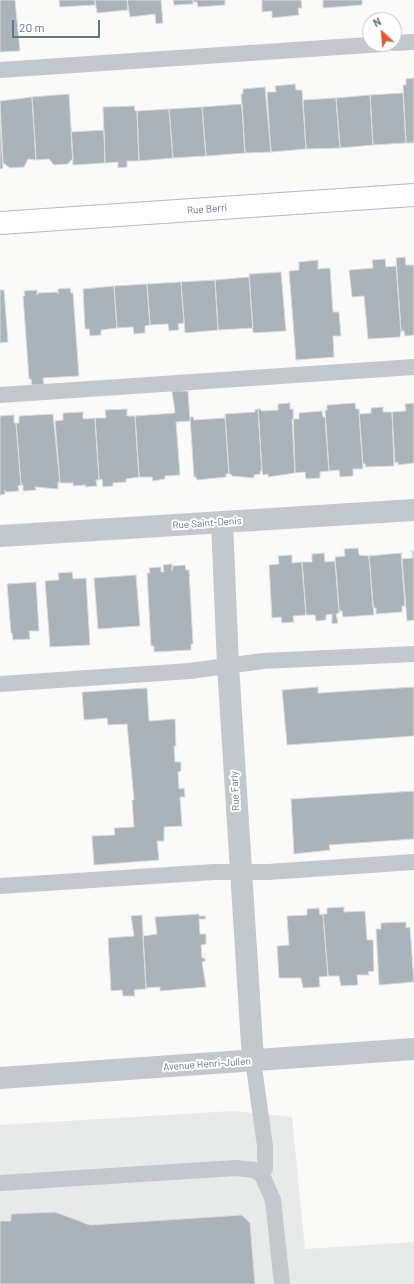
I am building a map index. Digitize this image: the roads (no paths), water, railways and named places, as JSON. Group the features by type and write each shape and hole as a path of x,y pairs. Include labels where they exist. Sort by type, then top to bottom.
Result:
{"main road":[{"name":"Rue Berri","path":"0,223 414,195"}],"street":[{"name":"Rue Saint-Denis","path":"0,536 414,510"},
{"name":"Rue Farly","path":"222,522 228,665 253,1060"},
{"name":"Avenue Henri-Julien","path":"0,1078 414,1050"}],"lane":[{"path":"402,43 414,42"},
{"path":"0,70 362,45"},
{"path":"0,395 414,367"},
{"path":"0,684 190,671 262,661 414,654"},
{"path":"0,886 214,872 240,873 414,862"},
{"path":"253,1060 265,1146 265,1168 262,1175"},
{"path":"0,1183 236,1168 254,1170 262,1175 269,1187 273,1200 282,1284"}]}
